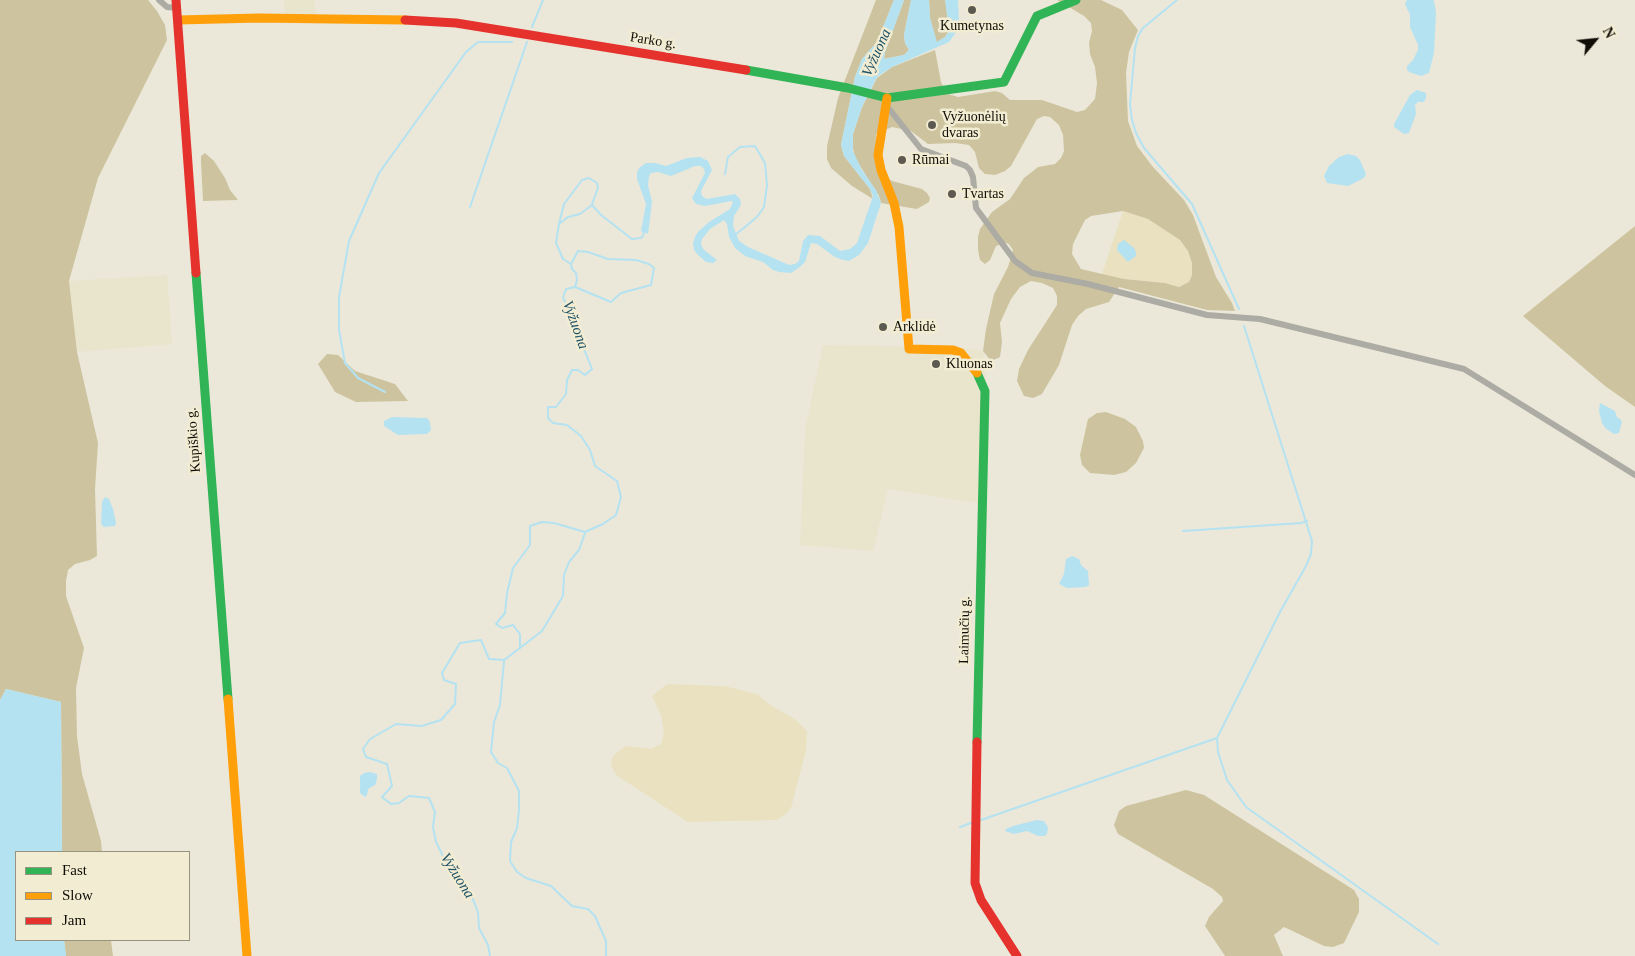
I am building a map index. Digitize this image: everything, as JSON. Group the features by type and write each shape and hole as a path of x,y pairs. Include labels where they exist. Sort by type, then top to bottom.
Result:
{"street":[{"path":"159,0 167,7 177,4"},
{"name":"Parko g.","path":"178,20 259,18 378,19 456,23 848,88 874,94 886,101 1004,82 1036,16 1076,0"},
{"name":"Kupiškio g.","path":"177,4 247,956"},
{"path":"886,101 922,149 966,166 970,170 973,177 976,208 1015,261 1032,273 1088,284 1207,315 1260,319 1464,369 1635,475"},
{"name":"Laimučių g.","path":"886,101 878,144 878,155 881,170 894,203 899,227 909,349 953,350 961,353 976,369 985,391 974,866 981,900 1017,956"}],"shaded area":[{"path":"0,0 148,0 165,25 167,40 98,178 69,281 77,352 98,443 95,489 97,556 75,564 68,570 66,596 84,648 76,688 77,736 82,774 101,841 102,851 62,851 61,702 6,689 0,700"},
{"path":"284,0 314,0 316,14 285,14"},
{"path":"876,0 894,0 877,42 862,59 855,77 841,145 844,156 870,189 873,199 852,186 831,168 827,159 827,146 838,98"},
{"path":"904,0 911,0 904,35 905,43 909,50 904,55 884,59 885,52"},
{"path":"929,0 945,0 949,21 949,31 945,37 936,43 930,18"},
{"path":"1057,0 1101,0 1122,10 1138,30 1129,52 1126,73 1128,121 1137,146 1153,167 1184,200 1193,215 1216,277 1235,311 1207,310 1119,287 1109,302 1086,309 1078,316 1072,325 1059,365 1042,394 1033,398 1024,396 1017,381 1019,369 1028,350 1057,305 1057,296 1053,288 1042,283 1031,281 1020,287 1011,299 1000,323 1002,342 1000,357 991,361 983,351 986,329 994,294 1008,267 1013,250 1006,243 996,246 990,260 985,264 980,260 978,237 980,229 992,212 1010,199 1024,178 1038,167 1055,164 1061,158 1064,151 1063,135 1059,125 1050,117 1044,116 1037,119 1011,166 995,175 985,174 979,168 975,152 969,145 955,143 928,144 911,131 892,127 876,134 875,159 879,173 892,181 922,189 930,198 929,202 917,209 881,203 879,196 855,158 852,143 853,134 862,107 877,78 892,67 935,50 941,82 948,94 958,97 995,91 1002,93 1010,100 1042,100 1077,112 1085,110 1095,99 1097,83 1095,67 1090,54 1091,23 1084,16","holes":["1123,211 1148,219 1180,240 1188,251 1192,263 1192,275 1189,282 1179,287 1165,283 1124,279 1081,269 1072,254 1073,244 1085,220 1091,216"]},
{"path":"205,153 214,161 230,190 238,200 203,201 201,156"},
{"path":"1123,211 1148,219 1180,240 1188,251 1192,264 1192,275 1189,283 1179,287 1165,283 1124,279 1102,274"},
{"path":"1635,226 1635,407 1605,386 1523,316"},
{"path":"167,275 172,344 77,352 69,281"},
{"path":"823,345 954,347 983,351 987,391 985,504 888,489 873,551 800,545 805,430"},
{"path":"327,354 338,355 355,371 395,384 408,401 356,402 335,392 318,364"},
{"path":"1106,412 1125,419 1136,427 1143,441 1144,448 1136,463 1126,472 1114,475 1090,473 1082,465 1080,455 1088,419 1097,413"},
{"path":"667,684 724,686 757,694 772,706 795,719 807,731 806,750 791,808 785,815 776,820 688,822 616,775 611,765 613,756 625,746 651,749 661,744 664,733 661,715 652,696"},
{"path":"1186,790 1204,795 1354,890 1359,899 1359,912 1344,943 1333,947 1324,946 1284,927 1274,935 1283,956 1225,956 1205,926 1209,917 1223,901 1222,897 1213,889 1118,834 1114,825 1119,811 1126,806"},
{"path":"64,941 111,941 113,956 66,956"}],"water":[{"path":"894,0 904,0 884,59 904,55 909,50 905,43 904,35 911,0 929,0 930,18 937,42 945,37 949,31 945,0 958,0 959,21 957,31 949,42 892,67 877,77 862,107 853,134 853,151 862,170 876,190 881,203 868,243 859,255 849,261 843,260 835,257 817,244 811,243 805,262 800,267 791,273 779,272 763,262 745,256 735,248 729,237 727,224 724,220 710,229 702,239 703,249 717,260 713,263 706,262 694,250 695,237 709,222 730,209 733,202 705,206 696,204 692,198 705,173 701,166 695,166 671,176 658,172 651,173 648,185 652,202 648,234 641,231 646,204 637,179 639,168 646,163 666,166 687,158 700,157 708,161 712,170 701,191 702,196 707,199 735,194 740,199 741,205 734,216 733,226 739,241 748,247 789,265 799,261 803,241 808,235 820,236 840,251 850,249 857,243 873,196 870,189 844,156 841,145 855,77 862,59 877,42"},
{"path":"1407,0 1434,1 1436,12 1434,53 1429,73 1421,76 1409,72 1407,69 1407,66 1413,60 1418,50 1418,45 1410,27 1410,15 1405,4"},
{"path":"1417,90 1426,93 1426,98 1424,102 1418,102 1415,105 1416,114 1409,133 1404,134 1394,127 1394,124 1410,95"},
{"path":"1348,154 1356,156 1360,160 1366,174 1364,178 1348,186 1327,183 1324,176 1329,166 1339,157"},
{"path":"1124,240 1136,252 1136,256 1128,262 1117,250 1118,244"},
{"path":"1600,403 1615,411 1617,417 1622,422 1619,433 1614,434 1605,428 1599,411"},
{"path":"392,417 427,418 430,422 431,430 427,434 398,435 384,426 384,421"},
{"path":"105,497 109,499 113,509 115,526 104,527 101,524 102,502"},
{"path":"1072,556 1079,559 1081,565 1088,571 1089,585 1086,587 1067,588 1059,584 1064,574 1066,559"},
{"path":"6,689 61,702 62,851 15,851 15,941 64,941 66,956 0,956 0,700"},
{"path":"370,772 377,774 377,779 375,785 368,789 365,797 360,793 360,776"},
{"path":"1037,820 1044,821 1048,827 1047,834 1044,836 1038,836 1027,831 1014,834 1005,831 1013,826"}],"waterway":[{"path":"532,27 543,0"},
{"path":"1177,0 1143,28 1138,36 1135,48 1130,104 1132,120 1144,148 1192,204 1239,309"},
{"path":"385,392 358,378 345,363 339,330 339,297 349,241 379,173 466,52 478,42 512,42"},
{"path":"470,207 527,42"},
{"path":"725,174 728,157 740,147 755,146 765,163 767,185 764,207 757,217 735,235"},
{"path":"559,224 564,204 582,180 589,178 597,183 598,188 592,204"},
{"name":"Vyžuona","path":"490,956 488,945 479,928 478,912 472,897 452,874 436,842 433,827 435,812 429,798 409,796 399,803 391,804 382,797 392,786 387,764 366,757 363,749 370,739 396,724 422,726 441,720 455,704 456,684 444,680 442,673 460,643 481,640 489,659 504,660 520,648 520,634 513,625 502,628 496,624 505,613 507,593 513,568 530,545 530,526 542,522 554,523 585,532 603,524 616,515 621,497 617,481 595,466 590,450 581,436 567,425 553,423 548,418 548,407 556,407 566,394 567,380 572,370 578,370 585,375 592,369 563,297 566,289 575,287 611,302 621,293 651,285 654,268 649,264 636,260 608,259 588,252 578,251 571,264 563,259 556,243 559,224 568,217 580,214 592,205 601,215 632,239 641,238 644,231"},
{"path":"571,264 572,269 576,273 575,287"},
{"path":"981,820 1217,738 1280,612 1306,566 1311,554 1312,541 1244,326"},
{"path":"1183,531 1301,523 1307,521"},
{"path":"520,648 542,631 563,596 564,575 569,562 579,550 585,533"},
{"path":"504,661 500,705 494,722 491,752 498,763 507,768 519,791 517,828 511,842 510,861 517,872 526,878 551,886 572,906 588,909 595,916 606,941 606,956"},
{"path":"1217,738 1218,752 1227,780 1246,807 1438,944"},
{"path":"960,827 971,823"}],"traffic: fast":[{"path":"746,70 848,88 887,98 1004,82 1037,16 1076,0"},
{"path":"196,273 228,699"},
{"path":"977,373 985,391 977,742"}],"traffic: slow":[{"path":"178,20 259,18 405,20"},
{"path":"887,98 878,155 881,170 894,203 899,227 909,349 953,350 961,353 977,373"},
{"path":"228,699 247,956"}],"traffic: jam":[{"path":"176,0 196,273"},
{"path":"405,20 456,23 746,70"},
{"path":"977,742 975,883 981,900 1017,956"}],"place":[{"name":"Kumetynas","path":"972,10"},
{"name":"Vyžuonėlių dvaras","path":"932,125"},
{"name":"Rūmai","path":"902,160"},
{"name":"Tvartas","path":"952,194"},
{"name":"Arklidė","path":"883,327"},
{"name":"Kluonas","path":"936,364"}]}
